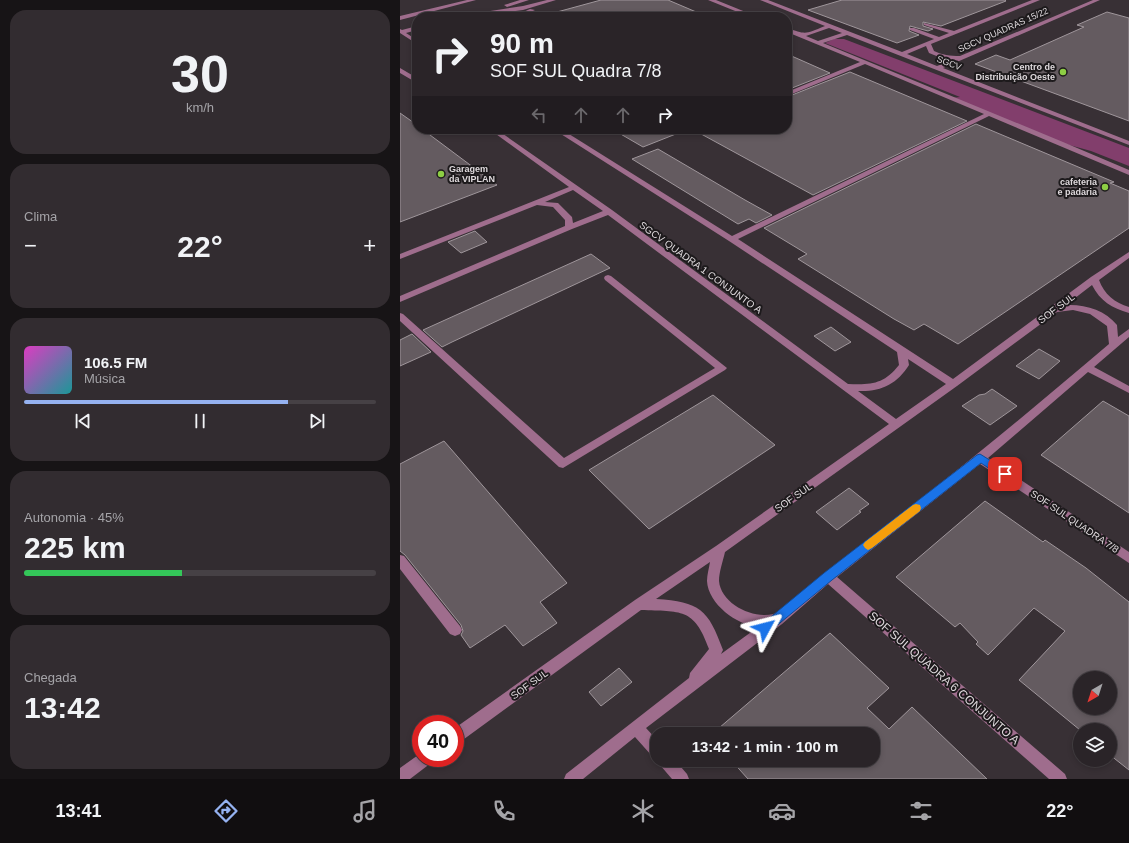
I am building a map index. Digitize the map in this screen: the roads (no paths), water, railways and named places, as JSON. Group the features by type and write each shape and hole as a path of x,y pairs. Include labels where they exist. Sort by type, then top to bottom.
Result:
{"street":[{"path":"428,12 473,0"},
{"path":"482,12 526,0"},
{"path":"496,12 524,8 552,0"},
{"path":"711,0 742,12"},
{"name":"SGCV","path":"763,0 1129,143"},
{"name":"SGCV QUADRAS 15/22","path":"902,54 1037,0"},
{"name":"SGCV QUADRAS 15/22","path":"938,68 1088,1 1097,0"},
{"path":"529,12 539,4"},
{"path":"400,18 412,16"},
{"path":"926,24 953,33"},
{"path":"801,35 810,34 829,26"},
{"path":"401,32 412,29"},
{"path":"912,29 938,39"},
{"path":"401,32 412,39"},
{"path":"792,32 1060,143 1129,174"},
{"path":"819,43 823,40 848,33"},
{"path":"928,43 931,52 937,55 947,58 962,58"},
{"path":"792,92 866,62"},
{"path":"402,72 412,71"},
{"path":"402,72 412,78"},
{"path":"732,239 988,114"},
{"name":"SGCV QUADRA 1 CONJUNTO A","path":"503,134 572,188 609,212 896,424"},
{"path":"564,134 732,239 953,384"},
{"path":"400,257 572,188"},
{"path":"537,203 555,205 569,219 569,227"},
{"path":"400,299 569,227 609,212"},
{"name":"SOF SUL","path":"464,730 639,604 720,549 953,384 1129,254"},
{"path":"400,316 562,464 722,368 608,278"},
{"path":"1094,279 1097,290 1103,297 1113,304 1129,310"},
{"path":"1053,310 1071,306 1096,312 1112,325 1114,345"},
{"path":"571,779 686,688 777,620 828,577 980,458 1129,332"},
{"path":"846,387 877,388 888,382 898,375 904,365 902,351"},
{"path":"1087,367 1129,390"},
{"name":"SOF SUL QUADRA 7/8","path":"980,458 1129,558"},
{"path":"720,549 714,571 713,584 719,596 733,611 751,620 777,620"},
{"path":"400,560 455,630"},
{"name":"SOF SUL QUADRA 6 CONJUNTO A","path":"828,577 1060,779"},
{"path":"639,604 675,606 697,613 710,634 716,650 686,688"},
{"path":"636,728 650,743"},
{"path":"400,775 412,767"},
{"path":"671,767 682,779"}],"place":[{"name":"Centro de Distribuição Oeste","path":"1063,72"},
{"name":"Garagem da VIPLAN","path":"441,174"},
{"name":"cafeteria e padaria","path":"1105,187"}]}
